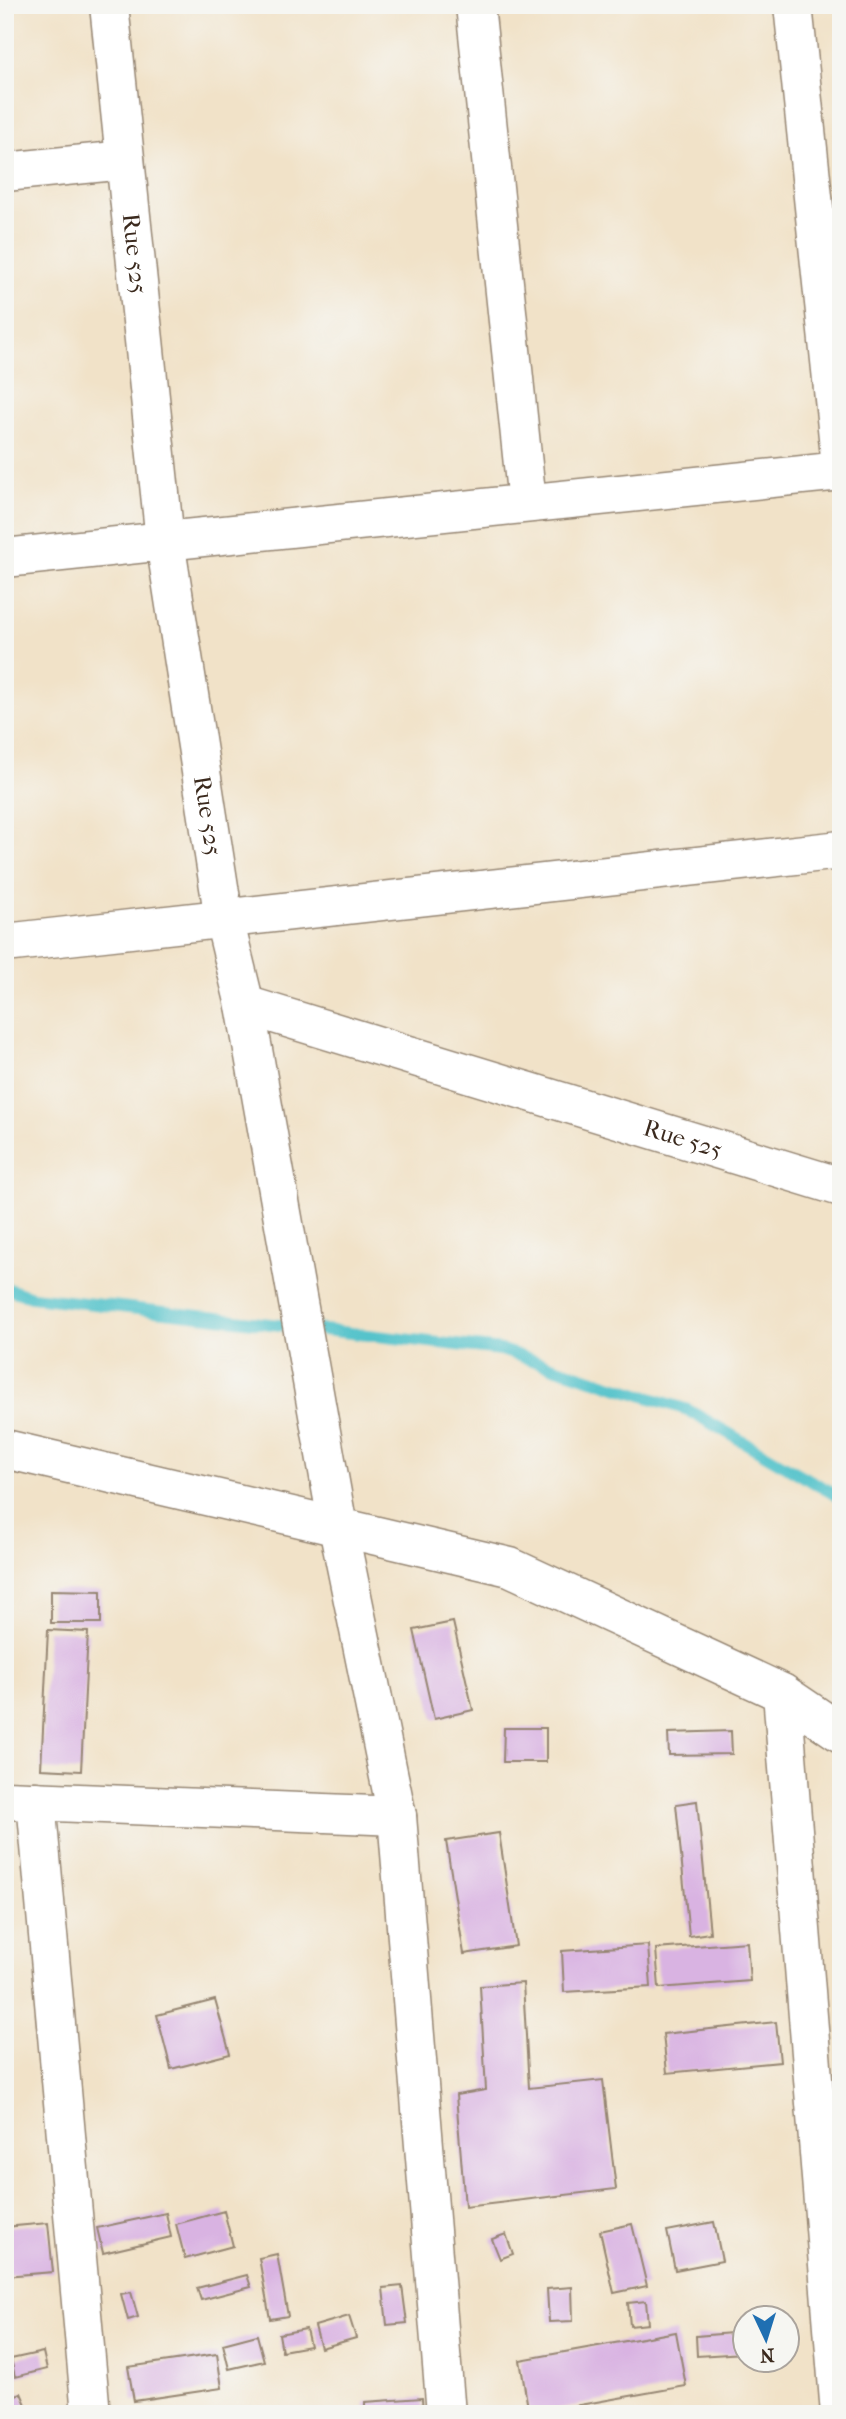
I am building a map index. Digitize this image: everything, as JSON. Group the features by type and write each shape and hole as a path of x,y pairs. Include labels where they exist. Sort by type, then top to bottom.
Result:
{"street":[{"name":"Rue 525","path":"109,5 165,541 223,919 245,1005 841,1187"},
{"path":"475,5 527,503"},
{"path":"5,558 841,469 793,5"},
{"path":"5,172 125,160"},
{"path":"5,943 841,850"},
{"path":"245,1005 338,1527 397,1816 446,2414"},
{"path":"5,1449 510,1567 782,1693 841,1734"},
{"path":"782,1693 840,2414"},
{"path":"91,2414 21,1801 397,1816"}],"building":[{"path":"51,1590 101,1591 101,1623 51,1623"},
{"path":"453,1622 473,1710 434,1719 414,1630"},
{"path":"48,1630 88,1632 81,1771 41,1769"},
{"path":"504,1728 546,1728 546,1762 503,1762"},
{"path":"731,1731 732,1754 669,1755 668,1733"},
{"path":"697,1801 710,1933 689,1936 676,1804"},
{"path":"499,1833 516,1946 464,1954 446,1841"},
{"path":"747,1942 750,1981 659,1988 656,1949"},
{"path":"648,1945 651,1987 564,1992 562,1951"},
{"path":"523,1983 529,2088 603,2080 616,2189 465,2207 456,2095 486,2090 480,1986"},
{"path":"215,2000 230,2054 171,2069 157,2015"},
{"path":"776,2022 780,2062 667,2073 663,2034"},
{"path":"224,2211 233,2246 185,2259 176,2224"},
{"path":"166,2213 171,2237 103,2253 97,2228"},
{"path":"714,2222 722,2261 675,2270 667,2231"},
{"path":"48,2223 53,2272 5,2276 5,2227"},
{"path":"632,2224 647,2286 614,2293 600,2231"},
{"path":"506,2234 513,2254 500,2259 492,2239"},
{"path":"277,2254 288,2316 270,2319 259,2258"},
{"path":"247,2275 251,2287 201,2300 197,2288"},
{"path":"402,2286 407,2323 387,2325 383,2288"},
{"path":"572,2287 573,2321 549,2322 547,2289"},
{"path":"131,2292 138,2317 128,2320 121,2294"},
{"path":"646,2301 648,2324 630,2326 628,2303"},
{"path":"349,2316 356,2338 321,2348 315,2326"},
{"path":"306,2329 310,2346 282,2351 279,2334"},
{"path":"676,2332 686,2386 529,2414 520,2360"},
{"path":"730,2333 730,2354 697,2356 696,2336"},
{"path":"257,2335 264,2361 229,2369 223,2344"},
{"path":"43,2352 47,2369 15,2377 11,2359"},
{"path":"217,2354 222,2388 134,2401 128,2367"},
{"path":"21,2393 30,2414 5,2414 5,2399"},
{"path":"422,2398 423,2414 365,2414 365,2402"}],"waterway":[{"path":"5,1288 32,1297 501,1350 688,1410 841,1498"}]}
